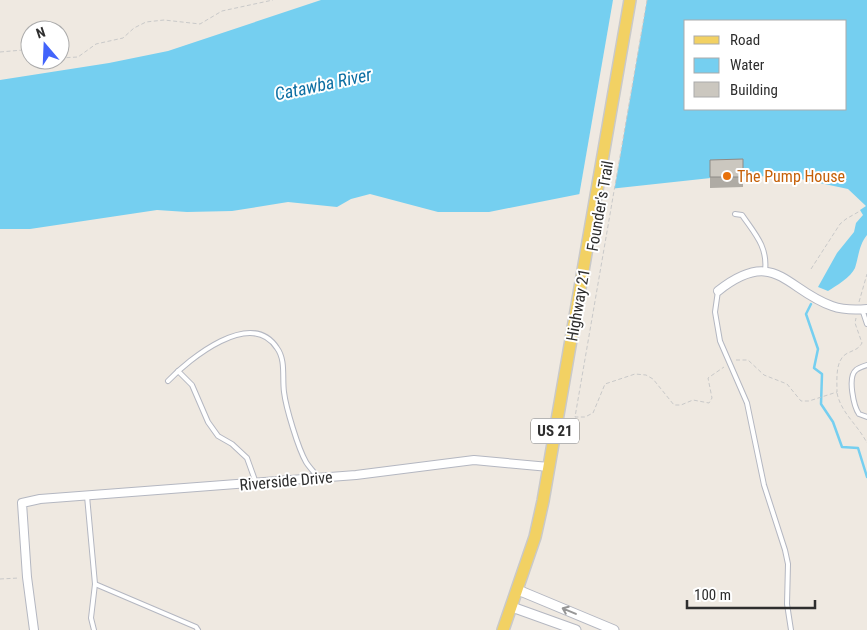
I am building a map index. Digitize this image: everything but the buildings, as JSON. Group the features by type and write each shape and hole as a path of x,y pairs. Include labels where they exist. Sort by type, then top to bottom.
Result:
{"main road":[{"name":"Highway 21","path":"512,606 539,520 630,0"},
{"name":"US 21","path":"502,630 512,606"}],"street":[{"path":"718,291 738,277 765,272 787,278 831,306 861,309"},
{"name":"Riverside Drive","path":"27,577 22,503 40,499 256,484 474,460 549,467"},
{"path":"27,577 34,630"},
{"path":"518,590 614,630"},
{"path":"512,606 576,630"}],"lane":[{"path":"735,214 742,215 764,248 766,258 765,272"},
{"path":"718,291 715,312 720,341 729,364 741,385 747,403 764,485 785,550 788,564 787,604 791,630"},
{"path":"861,309 867,324"},
{"path":"168,381 192,359 233,336 249,333 268,337 278,349 283,366 284,393 306,461 319,478"},
{"path":"867,365 856,370 853,374 853,401 859,414 867,417"},
{"path":"178,371 192,385 208,422 218,436 232,444 247,458 256,484"},
{"path":"87,496 94,584 91,618 94,630"},
{"path":"94,584 196,627 198,630"}],"path":[{"path":"70,58 75,58 96,44 124,38 134,28 146,22 164,20 200,24 222,11 234,7 257,5 273,0"},
{"name":"Founder's Trail","path":"647,0 575,417 585,417 592,413 605,384 638,374 653,379 674,405 681,405 693,400 709,402 712,398 708,378 729,364"},
{"path":"0,52 20,50"},
{"path":"811,269 840,224 860,211"},
{"path":"867,274 861,309 855,323 862,343 859,348 841,360 837,392 844,410 861,431 867,443"},
{"path":"729,364 739,360 748,360 764,374 787,384 799,400 812,400 837,392"},
{"path":"0,579 27,577"}],"water":[{"name":"Catawba River","path":"321,0 867,0 867,235 861,246 855,268 850,275 828,291 818,287 837,253 854,232 856,223 863,215 860,210 866,206 848,189 787,176 720,177 600,190 489,212 438,212 370,194 351,199 337,207 288,202 232,211 187,212 157,210 30,229 0,229 0,80 168,51"}],"pier":[{"path":"613,0 647,0 614,192 579,196"}],"waterway":[{"path":"811,304 806,314 818,349 814,368 822,374 821,404 833,422 842,447 858,448 867,477"}],"place":[{"name":"The Pump House","path":"727,176"}]}
